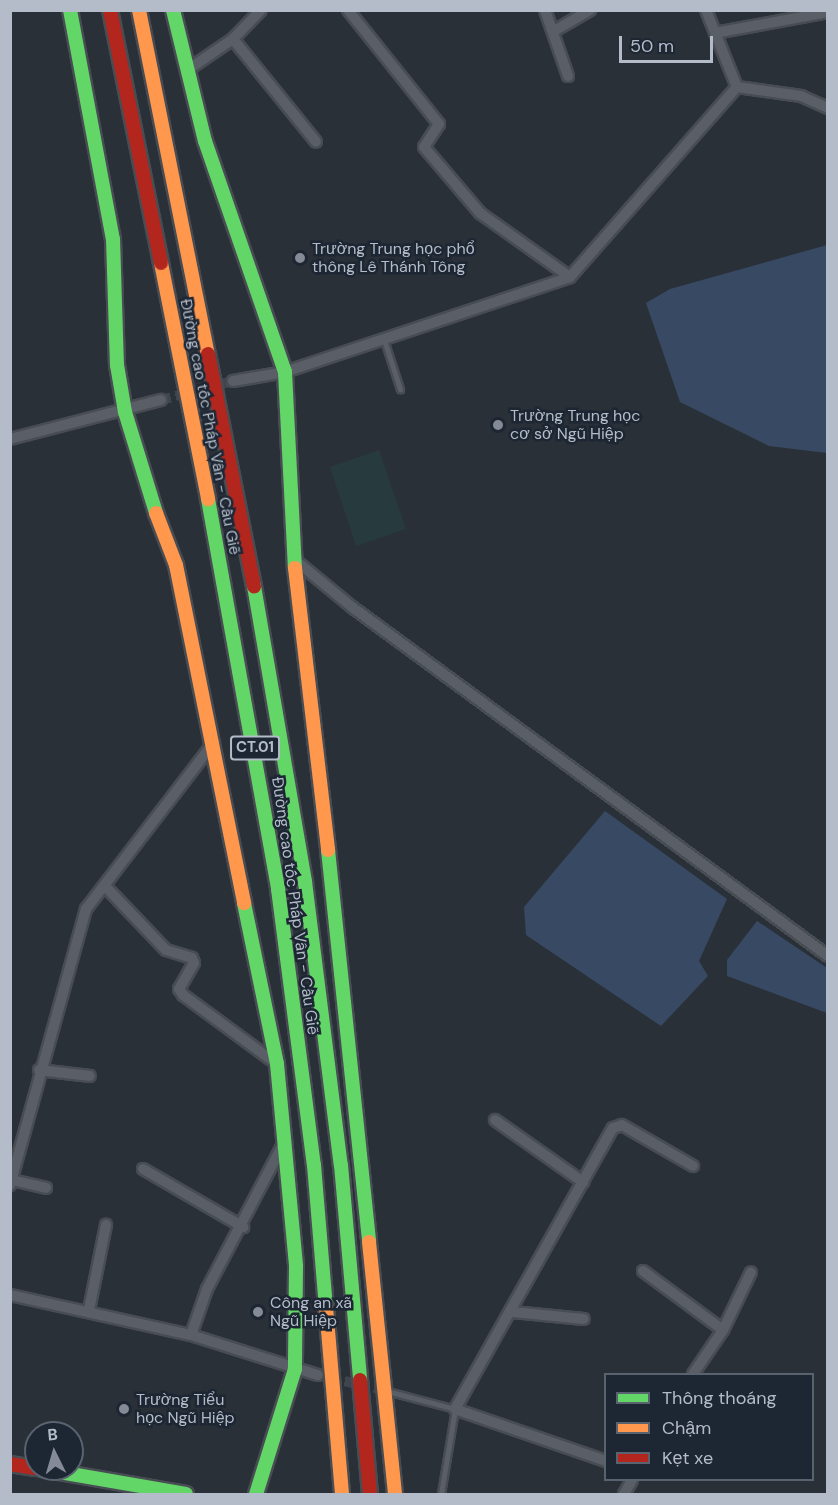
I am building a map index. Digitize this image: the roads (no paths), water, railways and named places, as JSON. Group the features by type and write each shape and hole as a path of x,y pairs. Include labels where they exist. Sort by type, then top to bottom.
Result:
{"main road":[{"path":"70,10 113,239 117,365 125,412 140,473 176,564 214,742 277,1065 281,1148 296,1266 295,1369 256,1494"},
{"name":"Đường cao tốc Pháp Vân - Cầu Giẽ","path":"110,10 241,665 278,889 314,1165 342,1494"},
{"name":"Đường cao tốc Pháp Vân - Cầu Giẽ","path":"139,10 269,659 305,882 341,1165 370,1494"},
{"path":"173,10 186,71 285,372 295,560 395,1494"},
{"path":"84,1476 186,1494"}],"street":[{"path":"186,71 233,39 261,10"},
{"path":"348,10 439,124 424,147 480,213 570,277"},
{"path":"545,10 568,76"},
{"path":"554,31 590,10"},
{"path":"706,10 737,87"},
{"path":"715,33 828,12"},
{"path":"233,39 316,142"},
{"path":"233,381 285,372 570,277 737,87"},
{"path":"737,87 801,96 828,108"},
{"path":"10,439 125,412 162,400"},
{"path":"295,560 352,608 828,956"},
{"path":"46,1188 11,1182 39,1070 86,909 214,742"},
{"path":"105,886 166,950 192,958 194,963 179,989 183,995 277,1065"},
{"path":"39,1070 90,1076"},
{"path":"495,1120 583,1182"},
{"path":"604,1460 455,1409 513,1312 613,1128 622,1125 693,1166"},
{"path":"191,1335 213,1278 243,1227 281,1148"},
{"path":"143,1169 243,1227"},
{"path":"89,1310 106,1225"},
{"path":"642,1271 723,1330"},
{"path":"694,1373 723,1330 751,1272"},
{"path":"10,1295 37,1305 89,1310 191,1335 318,1375"},
{"path":"513,1312 584,1319"}],"lane":[{"path":"384,340 400,389"},
{"path":"384,1390 455,1409 441,1494"}],"water":[{"path":"827,245 827,453 769,446 680,402 646,303 670,289"},
{"path":"605,811 727,899 699,961 708,976 661,1026 526,935 524,907"},
{"path":"757,921 827,968 827,1013 727,976 727,960"}],"tunnel":[{"path":"161,400 233,381"},
{"path":"330,1378 381,1389"}],"place":[{"name":"Trường Trung học phổ thông Lê Thánh Tông","path":"300,258"},
{"name":"Trường Trung học cơ sở Ngũ Hiệp","path":"498,425"},
{"name":"Công an xã Ngũ Hiệp","path":"258,1312"},
{"name":"Trường Tiểu học Ngũ Hiệp","path":"124,1409"}]}
